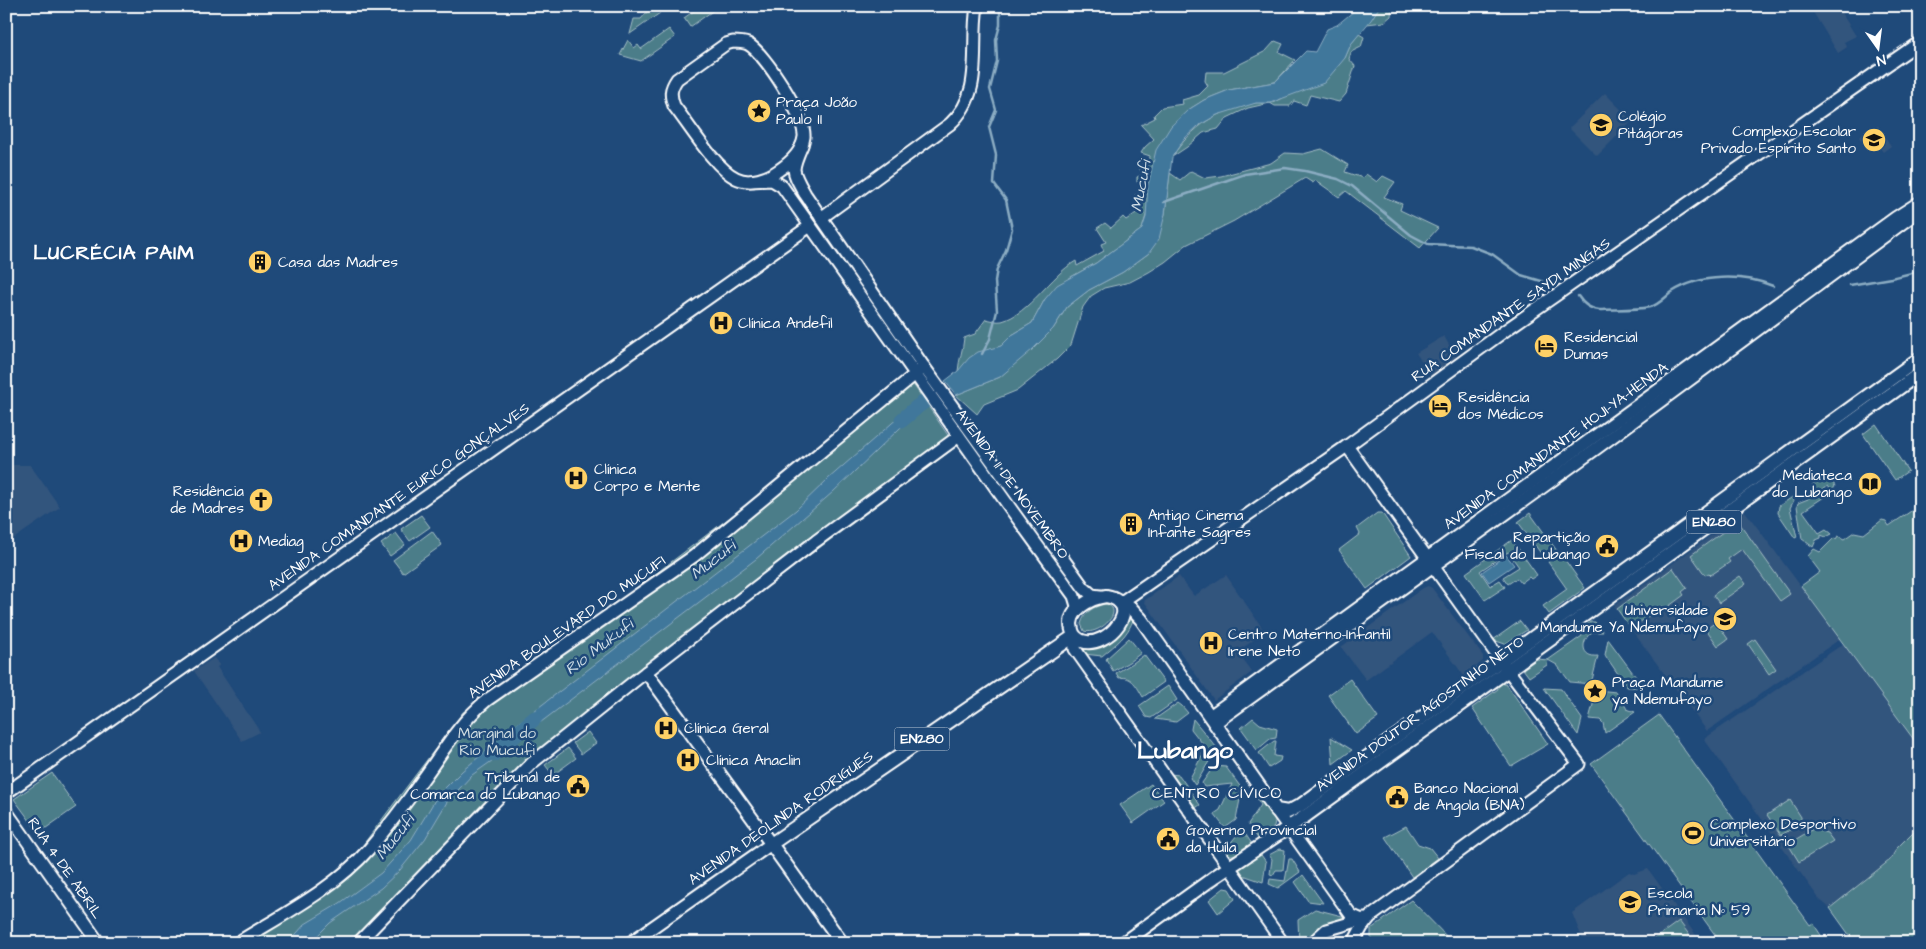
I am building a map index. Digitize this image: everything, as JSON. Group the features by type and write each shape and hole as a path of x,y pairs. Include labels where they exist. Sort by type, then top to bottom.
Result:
{"main road":[{"name":"AVENIDA DOUTOR AGOSTINHO NETO","path":"1276,810 1288,812 1301,805 1920,358"},
{"name":"AVENIDA DOUTOR AGOSTINHO NETO","path":"1228,867 1289,828 1920,373"},
{"path":"1120,603 1124,613 1123,618 1108,635 1090,642 1079,640 1074,636 1071,626 1074,615 1086,602 1100,596 1112,596 1120,603 1134,610 1276,810"},
{"name":"AVENIDA DEOLINDA RODRIGUES","path":"771,844 1074,636"},
{"path":"771,844 842,943"},
{"name":"EN280","path":"1123,943 1228,867"}],"street":[{"path":"810,226 809,222 812,217 818,216 821,218 950,124 962,112 973,85 977,6"},
{"name":"RUA COMANDANTE SAYDI MINGAS","path":"1120,603 1347,446 1510,328 1920,42"},
{"path":"743,43 749,45 764,58 802,122 804,137 802,145 791,161 770,176 750,181 736,178 721,168 674,106 671,97 672,86 677,79 726,44 743,43"},
{"name":"AVENIDA 11 DE NOVEMBRO","path":"802,145 793,165 793,171 821,218 924,367 1084,588 1092,594 1100,596"},
{"name":"AVENIDA 11 DE NOVEMBRO","path":"750,181 772,180 778,182 1074,596 1077,606 1074,615"},
{"name":"AVENIDA COMANDANTE HOJI-YA-HENDA","path":"1213,720 1895,218 1920,202"},
{"name":"AVENIDA COMANDANTE HOJI-YA-HENDA","path":"1430,562 1740,344 1920,210"},
{"name":"AVENIDA COMANDANTE EURICO GONÇALVES","path":"6,793 810,226"},
{"path":"914,374 924,367"},
{"name":"AVENIDA BOULEVARD DO MUCUFI","path":"237,943 291,910 351,868 370,849 459,726 480,705 694,556 914,374"},
{"path":"358,943 532,762 847,517 959,436"},
{"path":"1312,943 1320,934 1366,918 1580,764 1508,671 1347,446"},
{"path":"1074,636 1075,649 1283,943"},
{"path":"646,672 771,844"},
{"path":"1276,810 1351,916 1366,918"},
{"name":"RUA 4 DE ABRIL","path":"6,811 99,943"},
{"name":"AVENIDA DEOLINDA RODRIGUES","path":"630,943 771,844"},
{"path":"1354,943 1366,918"},
{"path":"1337,927 1342,927 1351,933 1354,943"}],"shaded area":[{"path":"1360,6 1380,6 1351,44 1345,58 1324,83 1270,103 1256,103 1217,115 1198,126 1184,139 1172,157 1165,214 1159,239 1149,253 1123,272 1089,290 1067,307 1053,329 1000,377 956,395 945,381 958,371 969,358 978,352 1001,346 1012,335 1032,323 1045,299 1057,285 1096,263 1142,229 1146,217 1148,185 1156,150 1171,126 1188,110 1204,100 1229,90 1275,82 1306,51 1315,52 1327,29 1337,25"},
{"path":"1825,6 1827,10 1832,6 1837,6 1856,36 1844,42 1847,47 1838,53 1810,7"},
{"name":"Colégio Pitágoras","path":"1605,93 1632,121 1597,156 1569,128"},
{"name":"Complexo Escolar Privado Espírito Santo","path":"1878,126 1891,146 1883,152 1877,144 1868,150 1859,137 1867,131 1870,136 1872,134 1870,131"},
{"path":"1444,336 1457,359 1432,377 1416,353"},
{"path":"915,403 920,409 833,492 756,559 524,735 517,724 796,510 828,479"},
{"path":"6,465 30,465 60,507 6,544"},
{"name":"Universidade Mandume Ya Ndemufayo","path":"1745,511 1840,639 1707,731 1614,606"},
{"path":"1506,555 1514,565 1489,582 1482,572"},
{"name":"Centro Materno-Infantil Irene Neto","path":"1226,575 1265,632 1237,652 1252,672 1214,700 1144,601 1179,576 1194,596"},
{"path":"1428,586 1432,588 1483,656 1483,661 1464,676 1432,632 1366,680 1341,647"},
{"path":"1843,644 1920,748 1920,943 1855,943 1830,908 1820,900 1704,739"},
{"path":"214,658 220,665 217,667 260,732 242,741 194,671"},
{"path":"505,735 513,746 472,775 447,802 425,839 400,870 381,888 330,923 310,943 288,943 305,924 340,903 381,873 411,840 438,795 462,771"},
{"name":"Escola Primaria Nº 59","path":"1648,869 1698,938 1691,943 1584,943 1572,913 1629,872 1634,874"}],"green space":[{"path":"652,6 655,6 660,13 630,34 634,19 641,19"},
{"path":"701,6 718,7 690,27 684,18"},
{"path":"1380,6 1392,6 1391,16 1384,22 1367,24"},
{"path":"669,29 675,37 641,61 620,55 628,40 634,48 638,45 641,49"},
{"path":"1359,34 1364,37 1361,47 1351,52 1349,59 1355,66 1346,94 1339,102 1310,95 1306,105 1294,101 1290,106 1275,106 1270,103 1281,99 1345,58 1351,44"},
{"path":"1275,41 1283,44 1279,52 1295,60 1275,82 1229,90 1204,100 1188,110 1148,209 1142,229 1096,263 1071,277 1045,299 1032,323 1012,335 1001,346 991,350 958,371 964,338 975,334 986,319 1002,321 1012,317 1031,303 1067,267 1076,261 1077,266 1104,251 1101,244 1106,242 1097,228 1105,223 1111,228 1123,217 1126,220 1142,209 1135,195 1139,194 1138,189 1141,188 1140,182 1137,182 1137,177 1143,175 1138,165 1149,165 1150,156 1141,153 1154,139 1141,125 1155,118 1154,115 1162,107 1183,104 1182,100 1199,95 1208,86 1205,81 1206,72 1224,72 1266,51"},
{"path":"1254,103 1270,103 1248,108 1227,118 1218,129 1203,133 1172,157 1188,136 1207,121 1241,106"},
{"path":"1322,149 1348,165 1345,172 1363,178 1366,174 1377,182 1383,176 1395,182 1384,197 1402,204 1400,210 1438,228 1420,248 1346,191 1339,197 1315,180 1313,183 1305,178 1234,221 1186,245 1149,272 1130,282 1104,288 1091,296 1083,307 1071,345 1057,359 1018,390 984,404 977,414 956,395 1000,377 1053,329 1067,307 1089,290 1123,272 1149,253 1165,214 1170,173 1180,180 1191,171 1205,178 1221,176 1271,163 1285,153 1303,154"},
{"name":"Marginal do Rio Mucufi","path":"906,374 956,447 773,582 552,752 522,778 365,943 230,943 309,894 350,862 463,712 588,625 754,499"},
{"path":"1876,424 1908,471 1895,480 1863,434"},
{"path":"1819,481 1832,481 1835,486 1832,491 1828,486 1823,489 1827,495 1803,511 1819,533 1826,529 1832,534 1826,537 1821,535 1821,538 1816,540 1813,547 1802,539 1797,506 1798,503 1808,499 1813,484"},
{"path":"1797,494 1790,508 1797,537 1795,538 1778,513 1779,506"},
{"path":"1920,505 1920,748 1801,586 1820,572 1808,556 1814,549 1820,552 1838,536 1844,539 1854,532 1864,534 1882,520 1886,521 1889,526"},
{"path":"1377,513 1382,513 1411,556 1367,589 1339,550 1360,534 1357,528"},
{"path":"1530,513 1557,551 1545,559 1518,522"},
{"path":"421,515 430,527 410,541 401,529"},
{"path":"1738,521 1790,594 1780,601 1742,549 1728,559 1730,562 1711,575 1709,573 1705,575 1691,555"},
{"path":"432,531 442,545 403,573 393,560"},
{"path":"396,533 405,545 390,556 381,544"},
{"path":"1512,540 1537,575 1531,579 1529,577 1521,583 1517,578 1508,584 1503,577 1519,567 1508,552 1480,571 1490,586 1500,580 1505,587 1485,600 1466,573"},
{"path":"1560,553 1585,588 1549,614 1543,606 1567,589 1548,562"},
{"path":"1673,568 1687,588 1682,592 1684,595 1665,609 1662,606 1631,629 1617,609"},
{"path":"1740,576 1746,584 1719,603 1713,595"},
{"path":"1106,604 1113,611 1108,622 1097,630 1084,631 1081,624 1087,613 1097,606"},
{"path":"1129,615 1134,618 1125,635 1102,656 1084,654 1082,647 1126,623"},
{"path":"1520,621 1527,630 1505,644 1493,640"},
{"path":"1590,622 1595,622 1603,632 1592,632 1584,644 1585,652 1592,656 1598,656 1591,684 1570,682 1557,665 1548,660 1582,636 1583,628"},
{"path":"1716,622 1728,639 1718,646 1706,629"},
{"path":"1129,638 1141,653 1113,671 1106,659"},
{"path":"1608,639 1644,688 1627,687 1605,655"},
{"path":"1755,639 1776,669 1769,674 1748,644"},
{"path":"1144,655 1164,682 1143,697 1131,680 1119,678 1116,673"},
{"path":"1537,659 1548,660 1547,665 1529,677 1523,669"},
{"path":"1350,679 1378,718 1356,734 1328,695"},
{"path":"1499,682 1507,685 1548,744 1511,766 1472,708 1498,689 1497,684"},
{"path":"1168,686 1177,700 1151,718 1146,717 1139,706"},
{"path":"1544,688 1561,689 1582,719 1578,735"},
{"path":"1597,690 1616,692 1627,709 1635,712 1605,733 1603,723 1600,720 1589,719"},
{"path":"1178,703 1188,713 1176,722 1155,719"},
{"name":"Complexo Desportivo Universitário","path":"1659,715 1810,925 1813,923 1826,943 1721,943 1591,764"},
{"path":"1253,718 1260,724 1277,729 1276,738 1270,739 1257,750 1241,728"},
{"path":"1193,719 1217,748 1195,785 1190,778 1206,748 1191,729"},
{"path":"588,732 596,743 581,754 573,743"},
{"path":"1331,737 1352,750 1333,764"},
{"path":"1276,741 1274,756 1281,757 1280,761 1269,768 1259,753"},
{"path":"568,748 576,758 553,775 545,765"},
{"path":"1214,766 1226,767 1242,789 1236,820 1225,828 1214,814 1220,810 1232,784 1204,787 1202,783"},
{"path":"52,773 76,807 39,833 14,799"},
{"path":"1170,774 1179,775 1200,805 1194,809"},
{"path":"1151,784 1164,801 1133,823 1120,805"},
{"path":"1258,793 1275,817 1273,828 1259,840 1248,824 1261,805 1256,797"},
{"path":"1790,800 1801,820 1796,827 1781,835 1767,815"},
{"path":"1406,826 1418,844 1430,848 1438,858 1412,877 1385,837"},
{"path":"1919,826 1920,943 1855,943 1830,908 1890,860 1897,848"},
{"path":"1242,829 1252,844 1235,855 1228,855 1223,852"},
{"path":"1813,829 1827,833 1833,841 1799,862 1788,844"},
{"path":"1280,849 1285,850 1283,870 1276,870 1273,875 1270,874 1272,859 1269,855"},
{"path":"1259,852 1266,862 1263,882 1240,874 1237,869"},
{"path":"1289,859 1292,859 1300,872 1278,888 1269,884 1270,879 1285,881"},
{"path":"1303,875 1323,903 1308,901 1295,882"},
{"path":"1224,888 1229,889 1235,899 1218,913 1209,900"},
{"path":"1411,900 1453,943 1371,943 1371,929"},
{"path":"1315,909 1346,917 1349,921 1324,926 1314,932 1304,943 1299,943 1298,920"},
{"path":"1679,921 1690,936 1682,943 1655,943 1653,940"}],"waterway":[{"path":"982,354 990,339 997,311 995,281 997,269 1006,250 1012,229 1006,200 994,184 996,155 989,127 996,110 990,89 997,61 996,40 1002,6"},
{"path":"1164,202 1245,174 1285,168 1305,171 1338,179 1352,186 1411,235 1428,244 1471,246 1492,254 1521,275 1555,285"},
{"path":"1850,285 1920,271"},
{"path":"1578,296 1585,304 1599,310 1631,309 1653,306 1683,286 1708,279 1749,279 1773,286"},
{"name":"Mucufi","path":"902,420 936,393"},
{"name":"Rio Mukufi","path":"494,754 535,718"}],"place":[{"name":"Praça João Paulo II","path":"759,111"},
{"name":"Colégio Pitágoras","path":"1601,125"},
{"name":"Complexo Escolar Privado Espírito Santo","path":"1874,140"},
{"name":"Casa das Madres","path":"260,262"},
{"name":"Clínica Andefil","path":"721,323"},
{"name":"Residencial Dumas","path":"1546,346"},
{"name":"Residência dos Médicos","path":"1440,406"},
{"name":"Clínica Corpo e Mente","path":"576,478"},
{"name":"Mediateca do Lubango","path":"1870,484"},
{"name":"Residência de Madres","path":"261,500"},
{"name":"Antigo Cinema Infante Sagres","path":"1131,524"},
{"name":"Mediag","path":"241,541"},
{"name":"Repartição Fiscal do Lubango","path":"1607,546"},
{"name":"Universidade Mandume Ya Ndemufayo","path":"1725,619"},
{"name":"Centro Materno-Infantil Irene Neto","path":"1211,643"},
{"name":"Praça Mandume ya Ndemufayo","path":"1595,691"},
{"name":"Clínica Geral","path":"666,728"},
{"name":"Clínica Anaclin","path":"688,760"},
{"name":"Tribunal de Comarca do Lubango","path":"578,786"},
{"name":"Banco Nacional de Angola (BNA)","path":"1397,797"},
{"name":"Complexo Desportivo Universitário","path":"1693,833"},
{"name":"Governo Provincial da Huíla","path":"1168,839"},
{"name":"Escola Primaria Nº 59","path":"1630,902"}],"district":[{"name":"LUCRÉCIA PAIM","path":"114,253"},
{"name":"Lubango","path":"1185,750"},
{"name":"CENTRO CÍVICO","path":"1217,793"}]}
